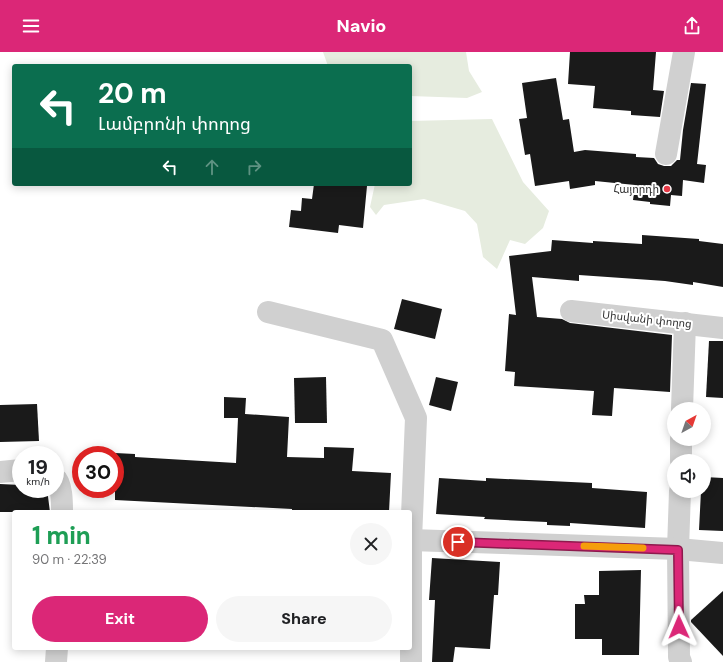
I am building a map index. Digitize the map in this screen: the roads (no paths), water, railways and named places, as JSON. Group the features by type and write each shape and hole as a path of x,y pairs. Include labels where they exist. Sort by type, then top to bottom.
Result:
{"street":[{"path":"666,154 684,52"},
{"name":"Սիսվանի փողոց","path":"571,311 723,328"},
{"path":"268,312 382,340 416,418 412,516"},
{"path":"682,402 685,323"},
{"path":"0,472 12,471"},
{"path":"61,498 62,510"},
{"path":"680,498 678,550 679,657 681,662"},
{"path":"412,540 723,552"},
{"path":"56,650 56,662"},
{"path":"411,650 411,662"}],"place":[{"name":"Հայորդի","path":"667,189"}]}
